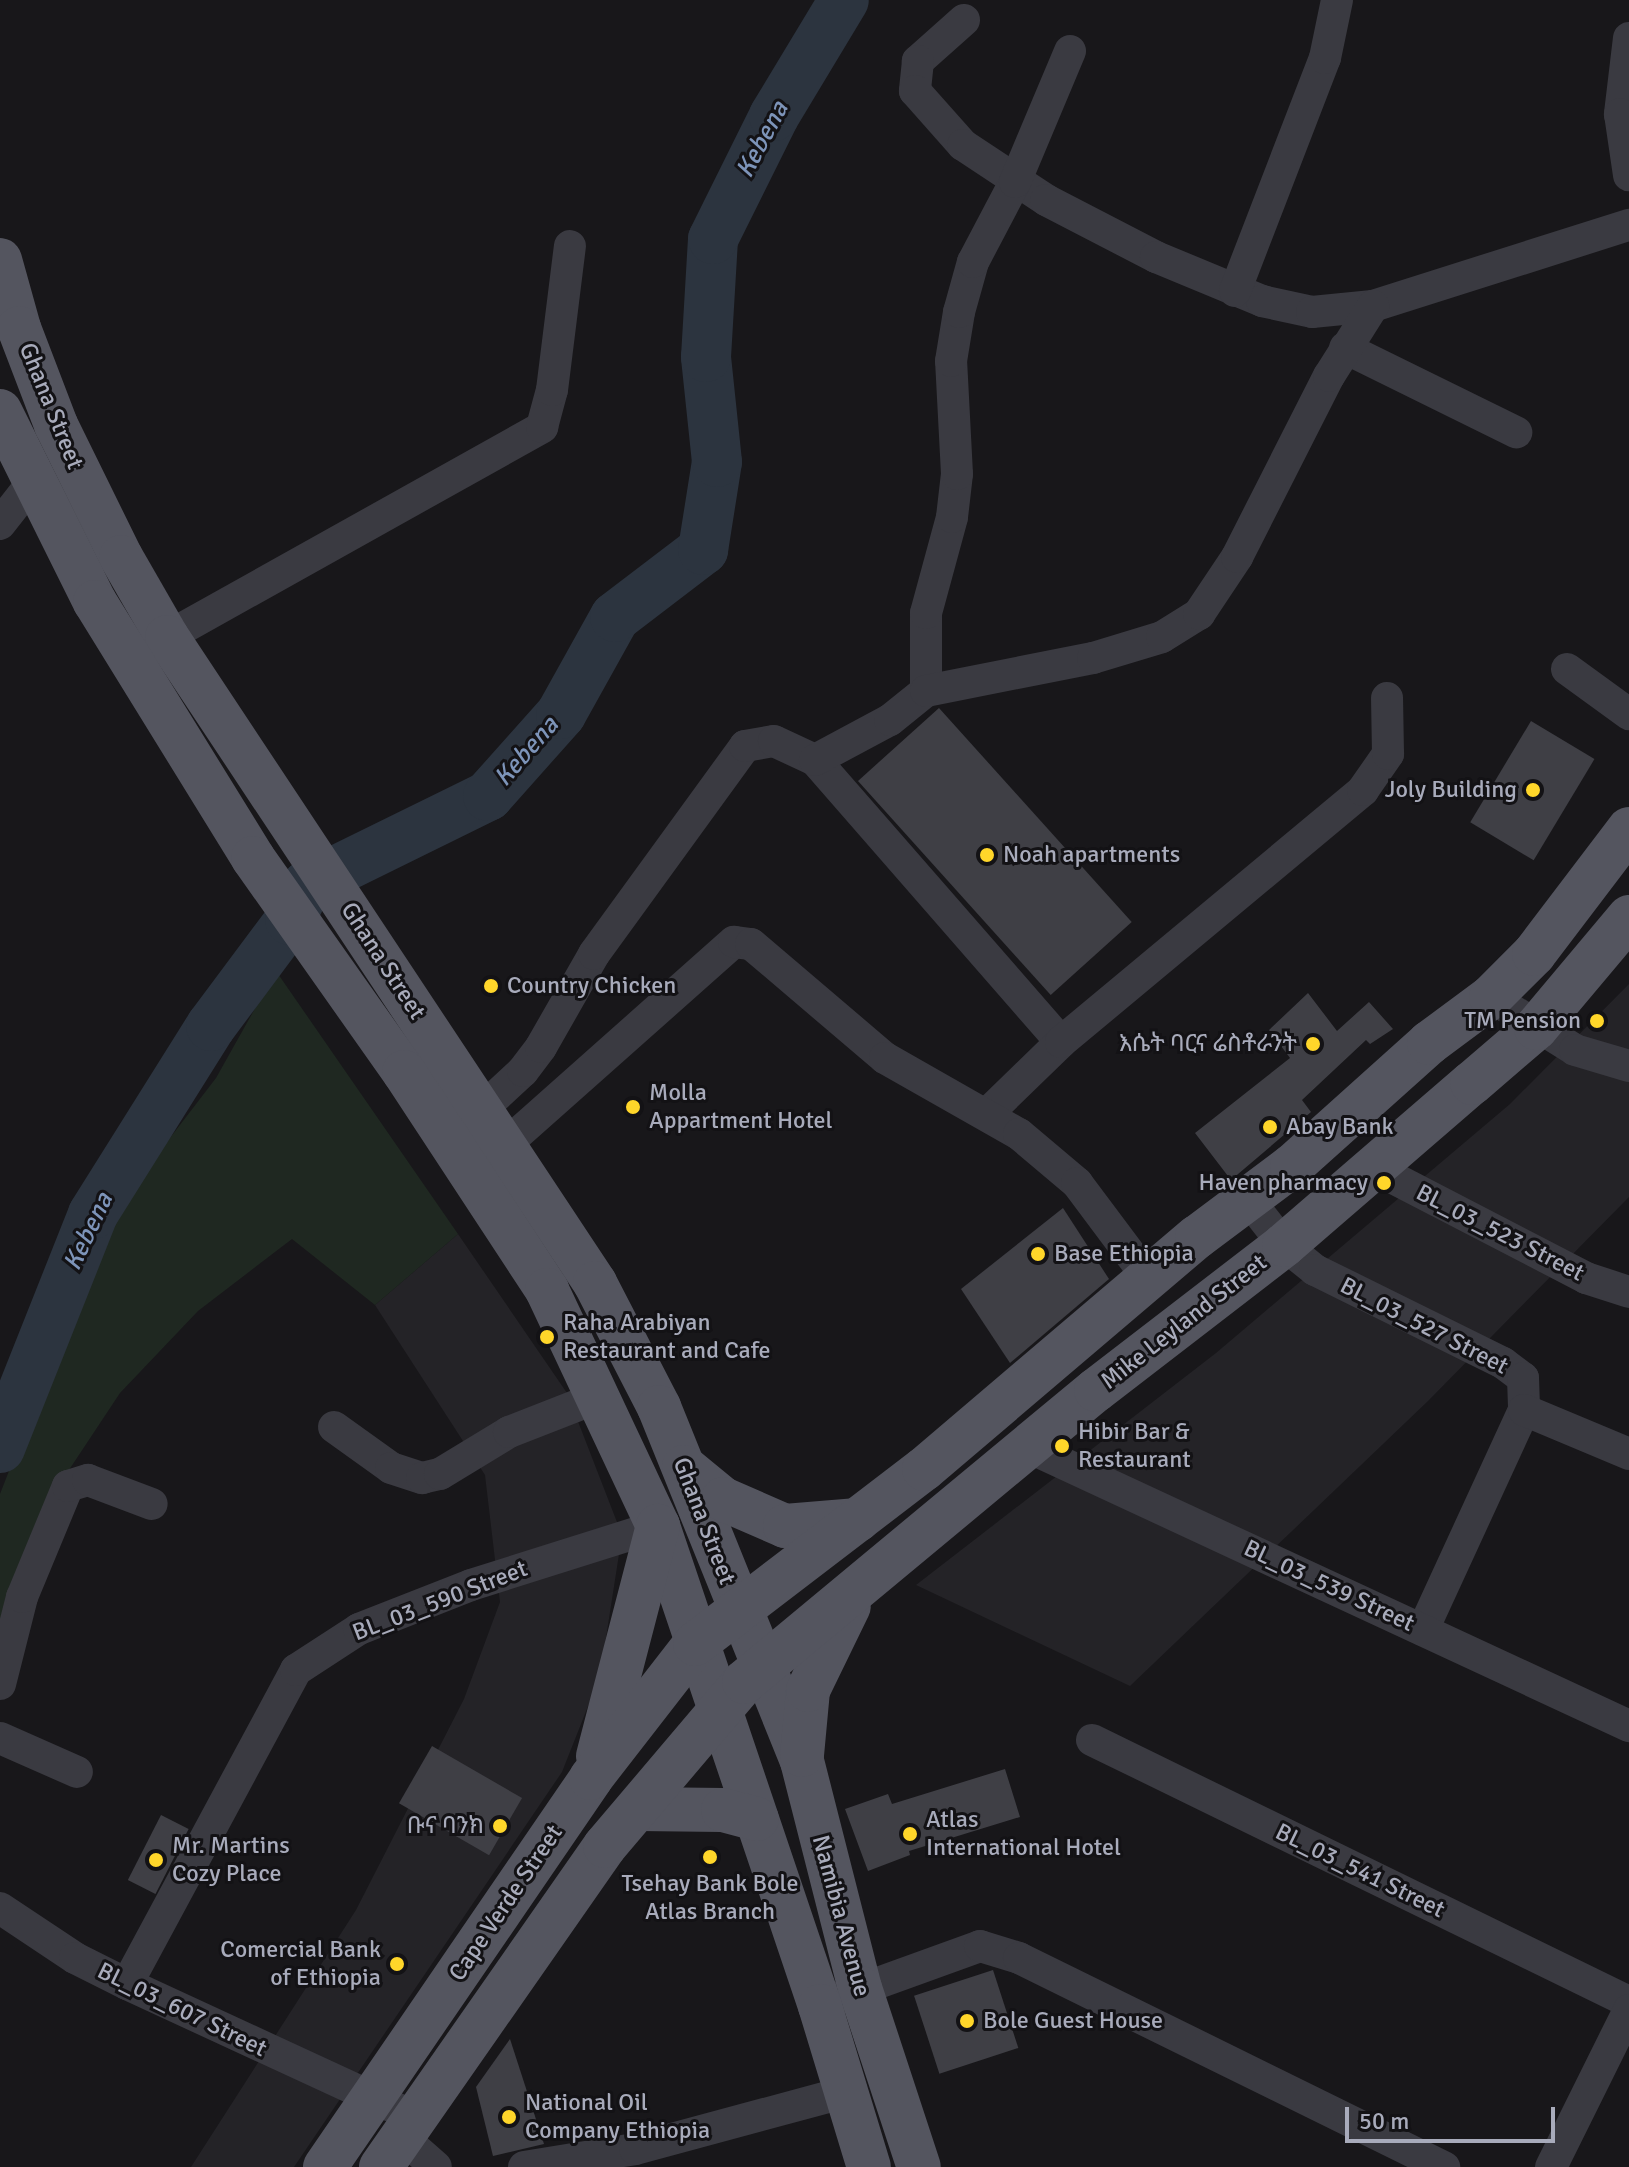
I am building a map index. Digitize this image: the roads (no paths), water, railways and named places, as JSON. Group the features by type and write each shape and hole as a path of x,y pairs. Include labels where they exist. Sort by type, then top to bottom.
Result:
{"main road":[{"name":"Ghana Street","path":"0,260 19,328 56,425 167,637 230,734 291,819 595,1283 684,1467 762,1665"},
{"name":"Ghana Street","path":"0,411 32,483 95,602 253,858 346,988 547,1290 658,1526 695,1644 721,1707"},
{"path":"194,759 230,734"},
{"name":"Mike Leyland Street","path":"695,1644 858,1520 1060,1358 1148,1278 1491,997 1551,932 1629,829"},
{"name":"Mike Leyland Street","path":"721,1707 762,1665 1209,1299 1284,1245 1536,1028 1629,917"},
{"path":"684,1467 723,1499 785,1526 858,1520"},
{"path":"591,1778 658,1526"},
{"path":"802,1761 808,1690 821,1654 861,1583"},
{"name":"Cape Verde Street","path":"325,2167 591,1778 695,1644"},
{"name":"Namibia Avenue","path":"762,1665 802,1761 860,1988 919,2167"},
{"name":"Cape Verde Street","path":"400,2141 552,1919 721,1707"},
{"name":"Namibia Avenue","path":"721,1707 820,2006 842,2093 869,2167"},
{"path":"639,1809 687,1807 757,1819"}],"street":[{"path":"1235,291 1325,58 1337,0"},
{"path":"964,20 918,61 915,91 963,145 1015,182 1156,257 1235,291 1312,312 1373,306 1629,225"},
{"path":"1629,38 1620,114 1629,175"},
{"path":"926,691 926,613 952,517 957,474 951,361 959,312 973,262 1015,182 1070,51"},
{"path":"167,637 542,427 552,390 570,246"},
{"path":"815,760 890,720 926,691 1093,658 1179,630 1214,594 1237,557 1345,348 1373,306"},
{"path":"1345,348 1516,432"},
{"path":"0,524 32,483"},
{"path":"1567,669 1629,714"},
{"path":"987,1114 1061,1042 1363,790 1388,754 1387,698"},
{"path":"493,1127 594,954 745,746 774,741 815,760 1061,1042"},
{"path":"493,1127 734,942 751,944 885,1058 987,1114 1077,1183 1148,1278"},
{"path":"1491,997 1536,1028 1590,1058 1629,1066"},
{"name":"BL_03_523 Street","path":"1374,1168 1586,1278 1629,1292"},
{"path":"1248,1199 1284,1245"},
{"name":"BL_03_527 Street","path":"1284,1245 1362,1297 1503,1363 1523,1378 1524,1410"},
{"path":"334,1427 391,1468 422,1478 440,1474 509,1432 599,1397"},
{"path":"1423,1630 1524,1410 1629,1454"},
{"name":"BL_03_539 Street","path":"1028,1447 1629,1726"},
{"path":"0,1684 22,1597 68,1486 88,1480 152,1504"},
{"name":"BL_03_590 Street","path":"127,1984 296,1670 359,1629 471,1585 658,1526"},
{"path":"0,1738 77,1772"},
{"name":"BL_03_541 Street","path":"1092,1740 1629,2002"},
{"name":"BL_03_607 Street","path":"0,1908 75,1958 373,2095 400,2141 436,2167"},
{"path":"820,2006 860,1988 980,1946 1019,1958 1444,2167"},
{"path":"1551,2167 1629,2010"},
{"path":"524,2167 638,2158 842,2093"}],"waterway":[{"name":"Kebena","path":"0,1448 93,1214 211,1026 290,920 307,885 488,796 561,714 615,617 703,550 717,462 706,357 713,239 774,116 844,0"}],"place":[{"name":"Joly Building","path":"1533,790"},
{"name":"Noah apartments","path":"987,855"},
{"name":"Country Chicken","path":"491,986"},
{"name":"TM Pension","path":"1597,1021"},
{"name":"እሴት ባርና ሬስቶራንት","path":"1313,1044"},
{"name":"Molla Appartment Hotel","path":"633,1107"},
{"name":"Abay Bank","path":"1270,1127"},
{"name":"Haven pharmacy","path":"1384,1183"},
{"name":"Base Ethiopia","path":"1038,1254"},
{"name":"Raha Arabiyan Restaurant and Cafe","path":"547,1337"},
{"name":"Hibir Bar & Restaurant","path":"1062,1446"},
{"name":"ቡና ባንክ","path":"500,1826"},
{"name":"Atlas International Hotel","path":"910,1834"},
{"name":"Tsehay Bank Bole Atlas Branch","path":"710,1857"},
{"name":"Mr. Martins Cozy Place","path":"156,1860"},
{"name":"Comercial Bank of Ethiopia","path":"397,1964"},
{"name":"Bole Guest House","path":"967,2021"},
{"name":"National Oil Company Ethiopia","path":"509,2117"}]}
